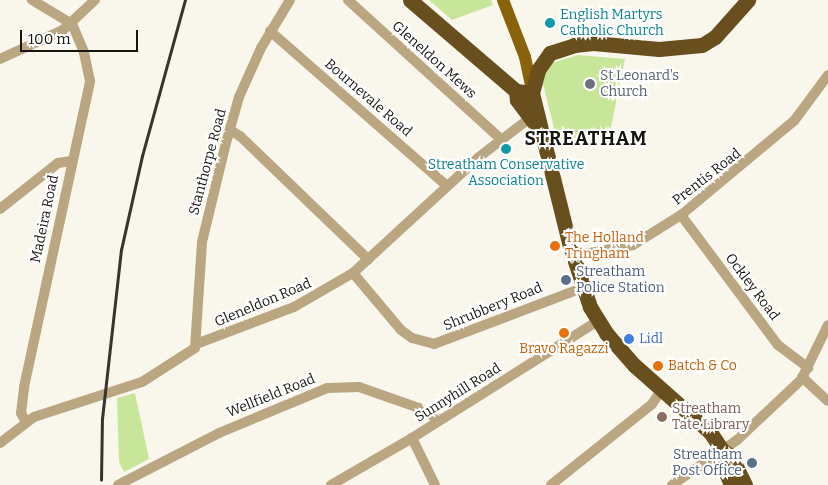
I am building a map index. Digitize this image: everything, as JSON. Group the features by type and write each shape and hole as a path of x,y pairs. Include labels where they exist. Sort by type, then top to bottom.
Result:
{"highway":[{"path":"410,0 516,91 532,93"},
{"path":"742,2 715,37 702,45 659,49 593,43 574,45 550,53 538,70 532,93 582,288 598,321 634,365 710,432 722,450 731,456 745,485"},
{"path":"516,91 517,100 544,135"},
{"path":"722,450 721,461 731,485"}],"main road":[{"path":"503,0 525,57 532,93"},
{"path":"525,57 550,53"}],"street":[{"path":"32,0 72,24"},
{"path":"0,59 45,41 72,24 95,0"},
{"name":"Stanthorpe Road","path":"196,344 202,242 239,97 270,31 290,0"},
{"name":"Gleneldon Mews","path":"348,0 502,140"},
{"name":"Madeira Road","path":"26,422 21,413 24,387 71,161 90,81 84,52 72,24"},
{"name":"Bournevale Road","path":"270,31 447,186"},
{"name":"Prentis Road","path":"574,256 633,245 681,216 794,121 828,75"},
{"name":"Gleneldon Road","path":"0,443 26,422 150,379 193,350 196,344 294,307 353,273 447,186 530,118"},
{"path":"230,130 240,136 368,259"},
{"path":"0,209 54,166 71,161"},
{"name":"Ockley Road","path":"681,216 778,345 828,401"},
{"name":"Shrubbery Road","path":"353,273 400,330 412,338 434,344 523,308 582,288"},
{"name":"Sunnyhill Road","path":"331,485 412,438 598,321"},
{"path":"672,485 742,436 805,373 828,325"},
{"name":"Wellfield Road","path":"118,485 219,433 328,388 359,387 419,408 440,420"},
{"path":"551,485 652,404 662,389"},
{"path":"412,438 436,485"}],"green space":[{"path":"429,0 491,0 493,5 452,20"},
{"path":"578,55 625,59 610,132 557,140 543,84 544,74 552,63"},
{"path":"135,393 149,459 124,472 119,462 117,398"}],"railway":[{"path":"101,480 102,419 121,250 142,156 185,0"}],"place":[{"name":"English Martyrs Catholic Church","path":"550,23"},
{"name":"St Leonard's Church","path":"590,84"},
{"name":"Streatham Conservative Association","path":"506,149"},
{"name":"The Holland Tringham","path":"555,246"},
{"name":"Streatham Police Station","path":"566,280"},
{"name":"Bravo Ragazzi","path":"564,333"},
{"name":"Lidl","path":"629,339"},
{"name":"Batch & Co","path":"658,366"},
{"name":"Streatham Tate Library","path":"662,417"},
{"name":"Streatham Post Office","path":"752,463"}],"district":[{"name":"STREATHAM","path":"586,139"}]}
